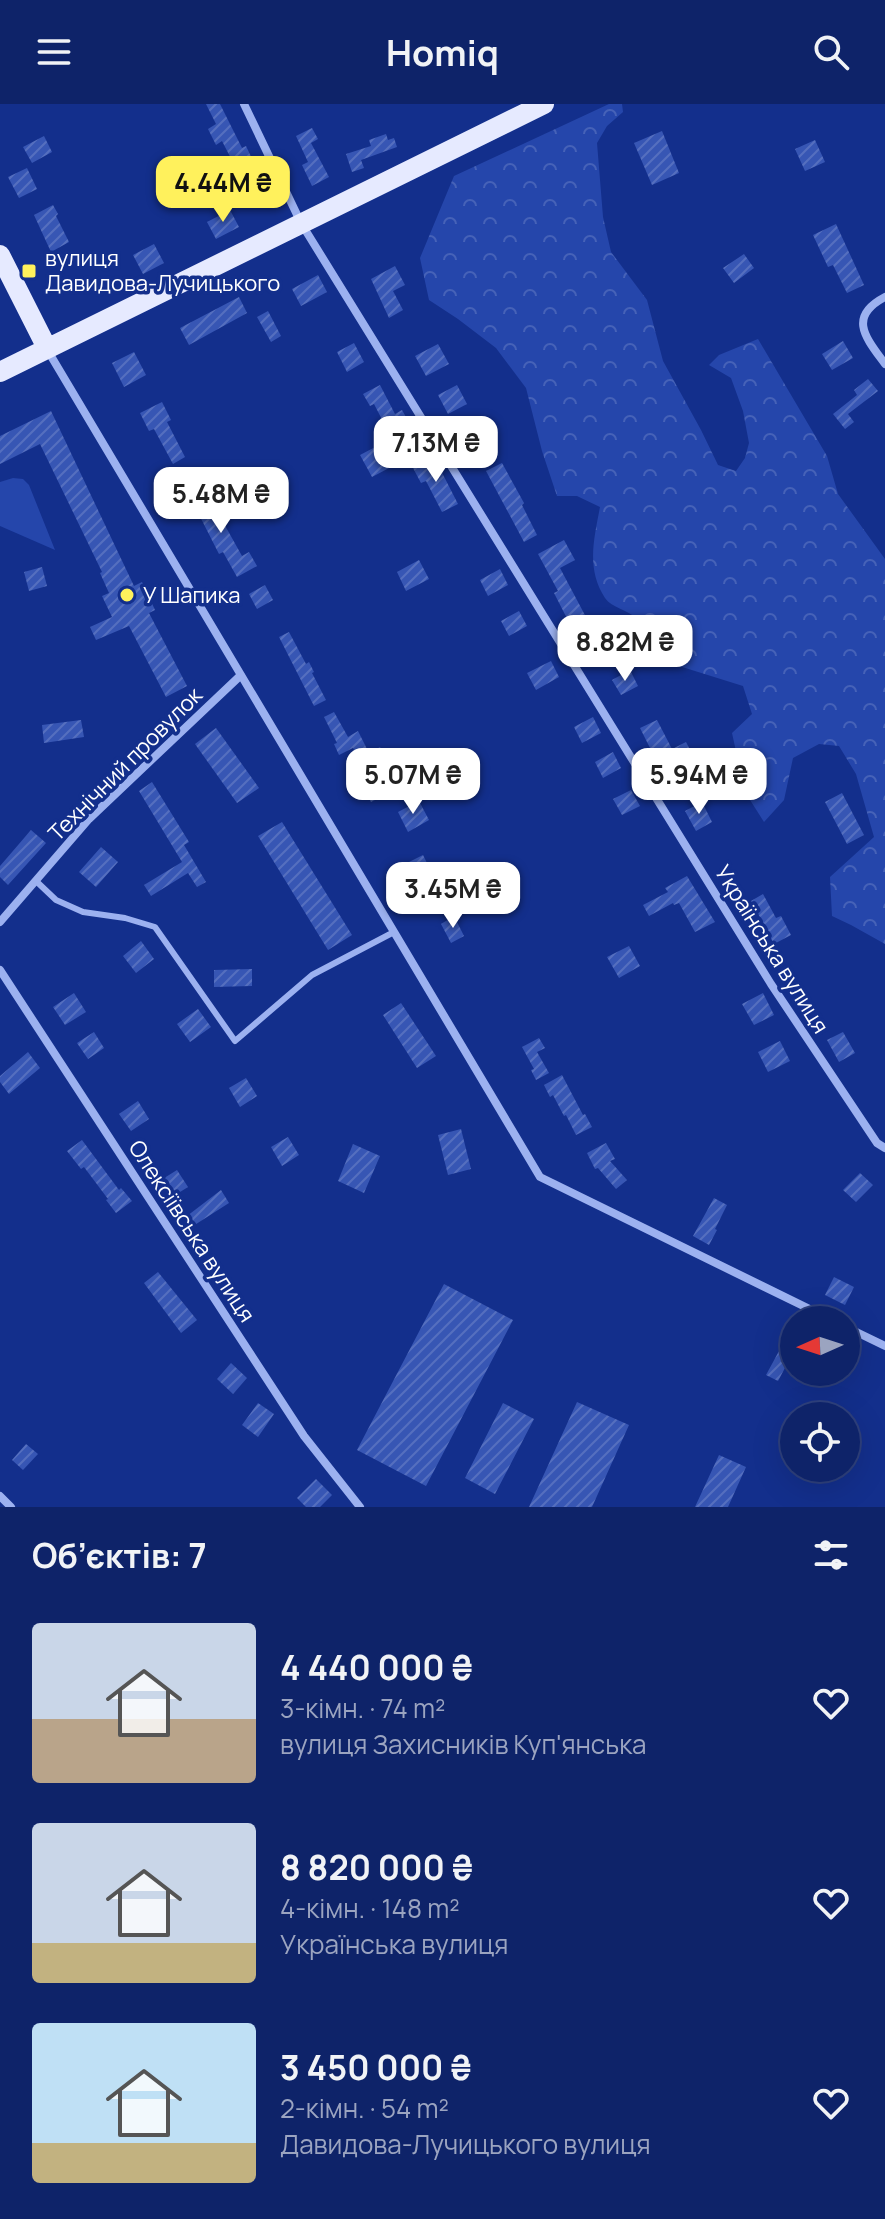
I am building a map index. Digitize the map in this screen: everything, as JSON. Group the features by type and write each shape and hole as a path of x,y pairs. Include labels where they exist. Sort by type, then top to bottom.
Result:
{"main road":[{"path":"0,372 544,104"},
{"path":"0,255 47,348"}],"street":[{"name":"Українська вулиця","path":"244,104 301,223 771,984 877,1143 885,1148"},
{"path":"885,297 871,305 863,320 865,336 885,364"},
{"path":"47,348 540,1177 803,1306"},
{"name":"Технічний провулок","path":"0,922 89,819 241,675"},
{"name":"Олексіївська вулиця","path":"0,970 304,1436 360,1507"},
{"path":"860,1334 885,1346"},
{"path":"0,1496 11,1507"}],"lane":[{"path":"36,881 56,900 83,912 125,918 155,927 235,1041 312,975 394,932"}],"green space":[{"path":"609,104 622,104 623,112 607,126 597,143 603,217 611,252 647,300 663,361 718,465 736,471 745,458 749,443 743,411 731,378 709,365 719,355 758,339 827,456 838,494 885,559 885,944 832,916 830,877 874,837 856,774 839,746 819,744 793,758 784,800 764,822 745,792 732,733 752,714 743,686 663,661 651,638 633,615 605,598 593,565 600,507 577,496 557,496 526,388 496,348 429,300 420,258 454,176"},
{"path":"23,479 29,485 55,550 0,526 0,482"}],"building":[{"path":"206,104 220,104 242,148 246,146 267,190 247,200 238,184 243,182 222,141 216,145 208,129 216,124"},
{"path":"312,128 318,139 311,143 329,177 312,186 302,165 308,162 296,136"},
{"path":"662,131 679,173 652,185 634,143"},
{"path":"386,134 388,140 394,138 397,147 361,160 364,168 352,172 346,154 371,146 369,140"},
{"path":"44,136 52,152 32,163 23,147"},
{"path":"815,140 825,162 805,171 795,149"},
{"path":"27,168 37,189 19,198 8,177"},
{"path":"53,205 69,242 51,252 34,215"},
{"path":"230,210 239,227 216,239 207,222"},
{"path":"836,224 864,285 847,293 833,265 828,267 813,235"},
{"path":"154,244 164,263 143,274 133,255"},
{"path":"744,254 754,268 734,283 723,268"},
{"path":"395,266 405,285 393,291 403,310 389,318 371,279"},
{"path":"318,275 327,292 301,306 292,289"},
{"path":"239,297 247,313 189,345 180,328"},
{"path":"268,311 281,336 271,342 257,317"},
{"path":"843,341 853,358 832,370 822,354"},
{"path":"354,343 364,362 347,372 337,352"},
{"path":"438,344 449,364 426,376 415,356"},
{"path":"134,352 146,375 124,387 112,363"},
{"path":"868,379 878,391 848,414 854,422 845,429 833,414 857,395 854,390"},
{"path":"380,385 395,414 402,410 411,426 391,437 374,404 370,406 363,394"},
{"path":"457,385 467,404 448,414 438,395"},
{"path":"162,402 171,420 167,422 185,457 173,464 154,429 149,431 140,413"},
{"path":"51,411 134,586 142,582 155,610 149,613 187,686 166,697 129,626 96,640 90,627 112,617 102,596 109,593 102,572 40,444 0,464 0,436"},
{"path":"485,423 494,441 474,452 464,434"},
{"path":"379,445 391,467 372,477 360,455"},
{"path":"434,457 458,504 442,512 426,481 421,483 413,468"},
{"path":"502,463 537,535 524,542 486,471"},
{"path":"202,488 242,556 249,552 257,566 237,577 223,552 219,554 189,495"},
{"path":"564,540 575,560 560,568 597,632 579,642 554,593 558,591 538,554"},
{"path":"419,560 429,579 406,591 397,572"},
{"path":"42,567 47,586 29,591 24,572"},
{"path":"500,569 508,585 488,596 480,580"},
{"path":"265,585 273,600 257,609 249,594"},
{"path":"519,611 527,626 509,636 501,621"},
{"path":"289,632 306,664 309,662 326,700 314,706 279,637"},
{"path":"551,661 559,677 536,690 527,673"},
{"path":"630,670 638,686 621,695 612,680"},
{"path":"334,712 348,737 358,731 369,753 380,747 389,762 377,769 389,793 371,802 364,788 372,784 353,748 339,755 334,744 337,743 324,717"},
{"path":"593,717 601,733 582,743 574,727"},
{"path":"81,720 84,737 44,743 42,725"},
{"path":"657,720 672,749 686,742 701,771 710,766 718,780 697,791 682,762 662,772 640,728"},
{"path":"216,728 259,788 237,803 195,744"},
{"path":"613,752 621,768 603,778 595,762"},
{"path":"152,782 189,842 184,845 206,882 197,887 188,873 151,896 144,885 182,862 139,791"},
{"path":"631,790 640,806 622,815 613,799"},
{"path":"842,793 864,835 847,844 825,802"},
{"path":"419,801 429,820 408,832 398,812"},
{"path":"702,802 712,822 696,831 685,811"},
{"path":"282,822 352,935 328,950 258,836"},
{"path":"31,830 46,843 8,885 0,877 0,866"},
{"path":"101,847 118,862 96,887 79,872"},
{"path":"423,855 438,885 445,882 451,894 430,905 407,863"},
{"path":"687,876 715,922 695,932 679,903 649,916 643,905 668,892 665,888"},
{"path":"763,894 776,918 781,916 791,935 774,944 751,901"},
{"path":"454,916 464,936 451,943 441,924"},
{"path":"141,941 154,959 136,973 123,956"},
{"path":"629,946 640,966 619,978 607,957"},
{"path":"252,969 252,986 214,987 214,970"},
{"path":"74,993 86,1012 65,1025 53,1007"},
{"path":"763,993 774,1015 754,1025 742,1004"},
{"path":"401,1003 436,1056 417,1068 383,1015"},
{"path":"198,1009 211,1027 190,1042 177,1024"},
{"path":"94,1032 104,1048 88,1059 77,1043"},
{"path":"843,1032 855,1053 839,1062 827,1040"},
{"path":"539,1038 545,1048 537,1052 549,1073 536,1080 531,1070 534,1069 522,1047"},
{"path":"780,1041 790,1061 768,1072 758,1052"},
{"path":"28,1052 40,1068 9,1094 0,1082 0,1076"},
{"path":"562,1075 592,1127 576,1135 544,1085"},
{"path":"246,1078 257,1096 240,1107 229,1088"},
{"path":"138,1101 149,1119 131,1131 119,1114"},
{"path":"461,1129 471,1169 448,1175 438,1135"},
{"path":"288,1137 299,1155 282,1166 271,1147"},
{"path":"82,1140 119,1190 121,1188 132,1201 116,1213 84,1167 81,1169 67,1151"},
{"path":"606,1143 615,1159 610,1161 627,1180 616,1189 598,1168 595,1169 587,1153"},
{"path":"353,1144 380,1156 364,1193 338,1181"},
{"path":"177,1170 188,1187 172,1197 161,1180"},
{"path":"860,1173 873,1185 856,1202 843,1190"},
{"path":"221,1190 229,1203 193,1226 187,1216"},
{"path":"714,1198 727,1205 709,1245 693,1236"},
{"path":"158,1272 197,1320 181,1333 144,1283"},
{"path":"834,1277 854,1287 845,1305 825,1295"},
{"path":"444,1284 513,1320 426,1486 357,1450"},
{"path":"780,1349 778,1381 766,1375"},
{"path":"231,1363 247,1378 233,1394 217,1379"},
{"path":"577,1402 629,1425 592,1507 529,1507"},
{"path":"258,1403 274,1414 258,1437 242,1425"},
{"path":"503,1403 534,1419 495,1494 465,1478"},
{"path":"26,1444 38,1454 23,1470 12,1460"},
{"path":"719,1455 746,1467 728,1507 695,1507"},
{"path":"316,1479 332,1495 320,1507 306,1507 297,1498"}],"place":[{"name":"вулиця Давидова-Лучицького","path":"29,271"},
{"name":"У Шапика","path":"127,595"}]}
